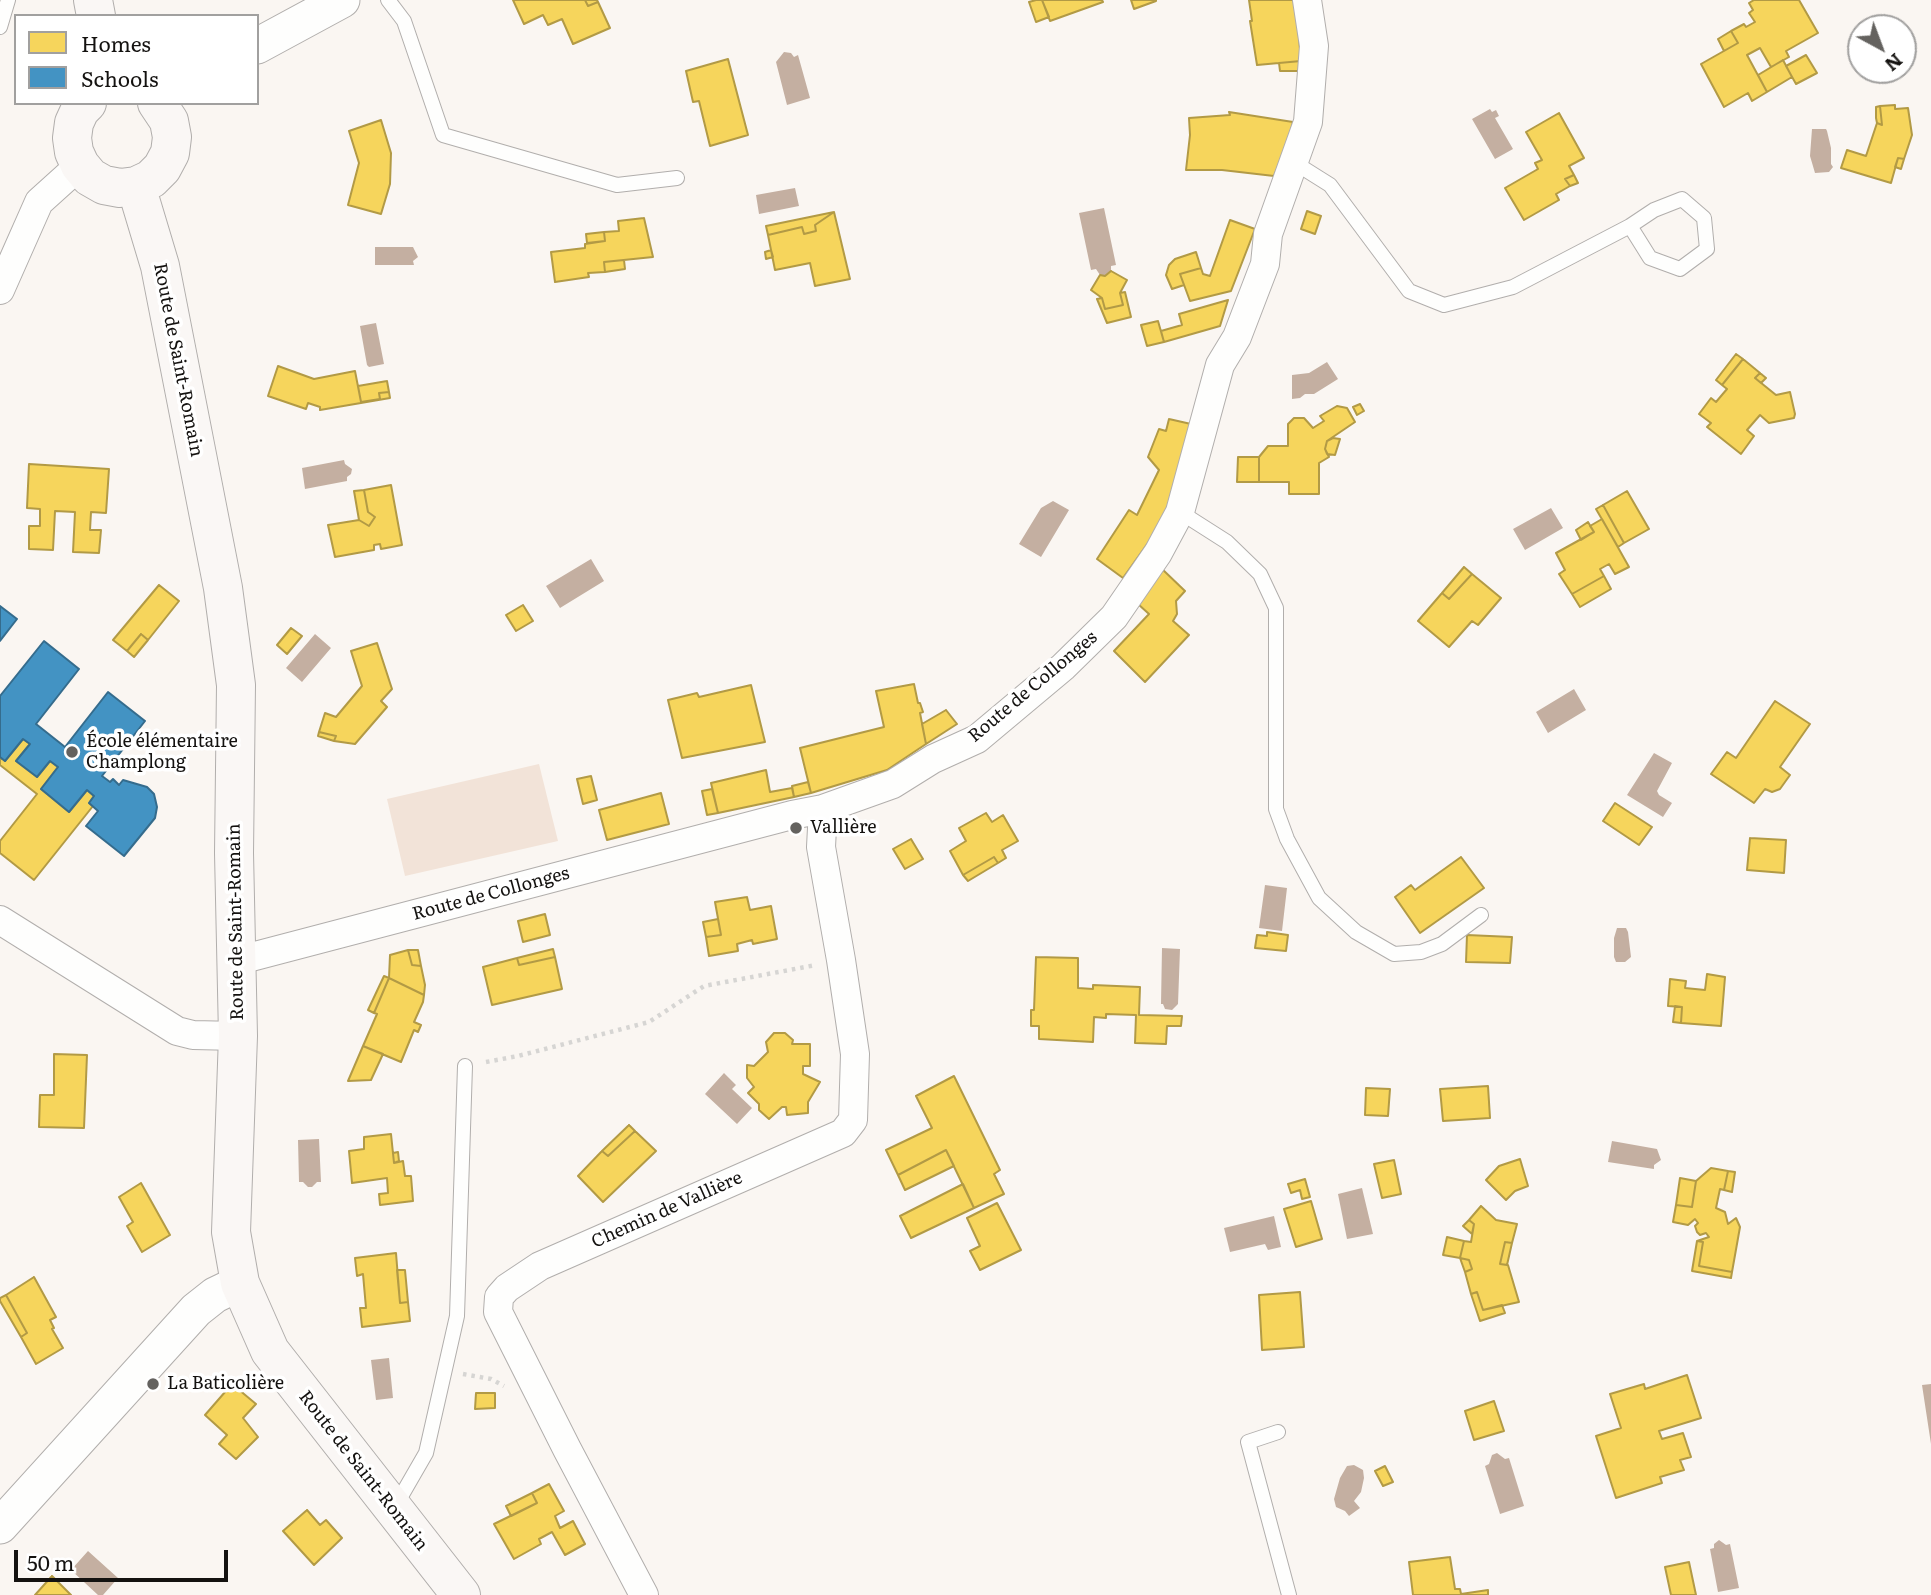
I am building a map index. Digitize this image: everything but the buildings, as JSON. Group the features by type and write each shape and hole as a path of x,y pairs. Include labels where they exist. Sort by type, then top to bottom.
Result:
{"main road":[{"path":"85,105 74,123 74,152 90,177 104,185 120,188 136,186 151,179 170,153 172,137 162,105"},
{"name":"Route de Saint-Romain","path":"136,186 160,266 223,588 236,685 234,853 238,1036 231,1231 240,1283 270,1351 461,1595"}],"street":[{"path":"259,45 342,0"},
{"name":"Route de Collonges","path":"236,961 823,808 893,784 933,759 977,739 1063,667 1114,617 1158,553 1180,512 1220,365 1237,337 1265,264 1268,233 1308,122 1314,46 1307,0"},
{"path":"0,290 39,202 80,165"},
{"name":"Chemin de Vallière","path":"644,1595 566,1449 498,1312 499,1297 507,1287 540,1266 843,1133 853,1120 855,1054 821,847 823,808"},
{"path":"0,920 177,1031 193,1035 238,1036"},
{"path":"0,1526 196,1310 215,1295 240,1283"}],"lane":[{"path":"0,27 8,0"},
{"path":"388,0 404,20 443,135 617,185 677,178"},
{"path":"1295,163 1330,185 1409,291 1444,305 1513,287 1630,226 1654,210 1682,199 1704,218 1707,249 1681,269 1650,258 1630,226"},
{"path":"1180,512 1227,542 1261,574 1276,608 1276,809 1287,839 1319,898 1356,932 1394,954 1421,952 1442,944 1481,915"},
{"path":"393,1510 426,1453 457,1315 465,1066"},
{"path":"1278,1432 1248,1442 1289,1595"}],"path":[{"path":"465,1066 518,1056 649,1022 704,986 841,960"},
{"path":"445,1370 491,1379 512,1392"}],"shaded area":[{"path":"784,52 791,53 794,57 798,55 810,98 787,105 776,62"},
{"path":"1490,109 1492,112 1496,110 1499,116 1495,118 1513,149 1495,159 1472,119"},
{"path":"1812,129 1827,131 1833,167 1829,172 1815,173 1810,156"},
{"path":"795,188 799,206 759,214 756,195"},
{"path":"1104,208 1116,265 1111,266 1111,271 1105,276 1100,275 1096,269 1091,270 1079,213"},
{"path":"375,247 413,247 418,257 413,261 414,265 375,265"},
{"path":"376,323 384,364 369,367 360,326"},
{"path":"1327,362 1338,379 1314,394 1292,399 1292,375 1309,373"},
{"path":"344,460 352,469 347,481 305,489 302,468"},
{"path":"1053,501 1069,510 1041,557 1019,544 1041,508"},
{"path":"1551,508 1563,528 1525,550 1513,529"},
{"path":"591,559 604,581 560,608 546,586"},
{"path":"315,634 331,648 302,682 286,668"},
{"path":"1574,689 1586,710 1548,733 1536,712"},
{"path":"1654,753 1672,763 1657,791 1672,803 1663,817 1627,795"},
{"path":"539,764 558,841 405,876 387,799"},
{"path":"1265,885 1287,888 1282,931 1259,928"},
{"path":"1617,928 1626,928 1628,932 1631,957 1625,962 1616,962 1614,957"},
{"path":"1162,948 1180,949 1178,1004 1172,1010 1165,1009 1161,1004"},
{"path":"724,1073 736,1085 732,1089 752,1108 737,1124 705,1094"},
{"path":"319,1139 321,1182 308,1187 299,1182 298,1140"},
{"path":"1612,1141 1657,1149 1661,1160 1654,1165 1654,1169 1608,1162"},
{"path":"1362,1188 1373,1234 1347,1239 1338,1194"},
{"path":"1274,1216 1281,1247 1268,1250 1265,1244 1230,1252 1224,1228"},
{"path":"389,1358 393,1398 376,1400 371,1360"},
{"path":"1931,1384 1931,1444 1922,1385"},
{"path":"1497,1453 1505,1459 1509,1458 1524,1506 1500,1514 1485,1466 1489,1464 1492,1455"},
{"path":"1354,1465 1363,1470 1364,1478 1361,1492 1354,1501 1360,1508 1349,1516 1336,1507 1334,1499 1340,1478 1347,1466"},
{"path":"1719,1540 1726,1545 1730,1544 1739,1588 1718,1592 1710,1549 1714,1548 1714,1544"},
{"path":"88,1551 118,1578 103,1595 98,1595 71,1570"}],"place":[{"name":"École élémentaire Champlong","path":"72,752"},
{"name":"Vallière","path":"796,828"},
{"name":"La Baticolière","path":"153,1384"}]}
